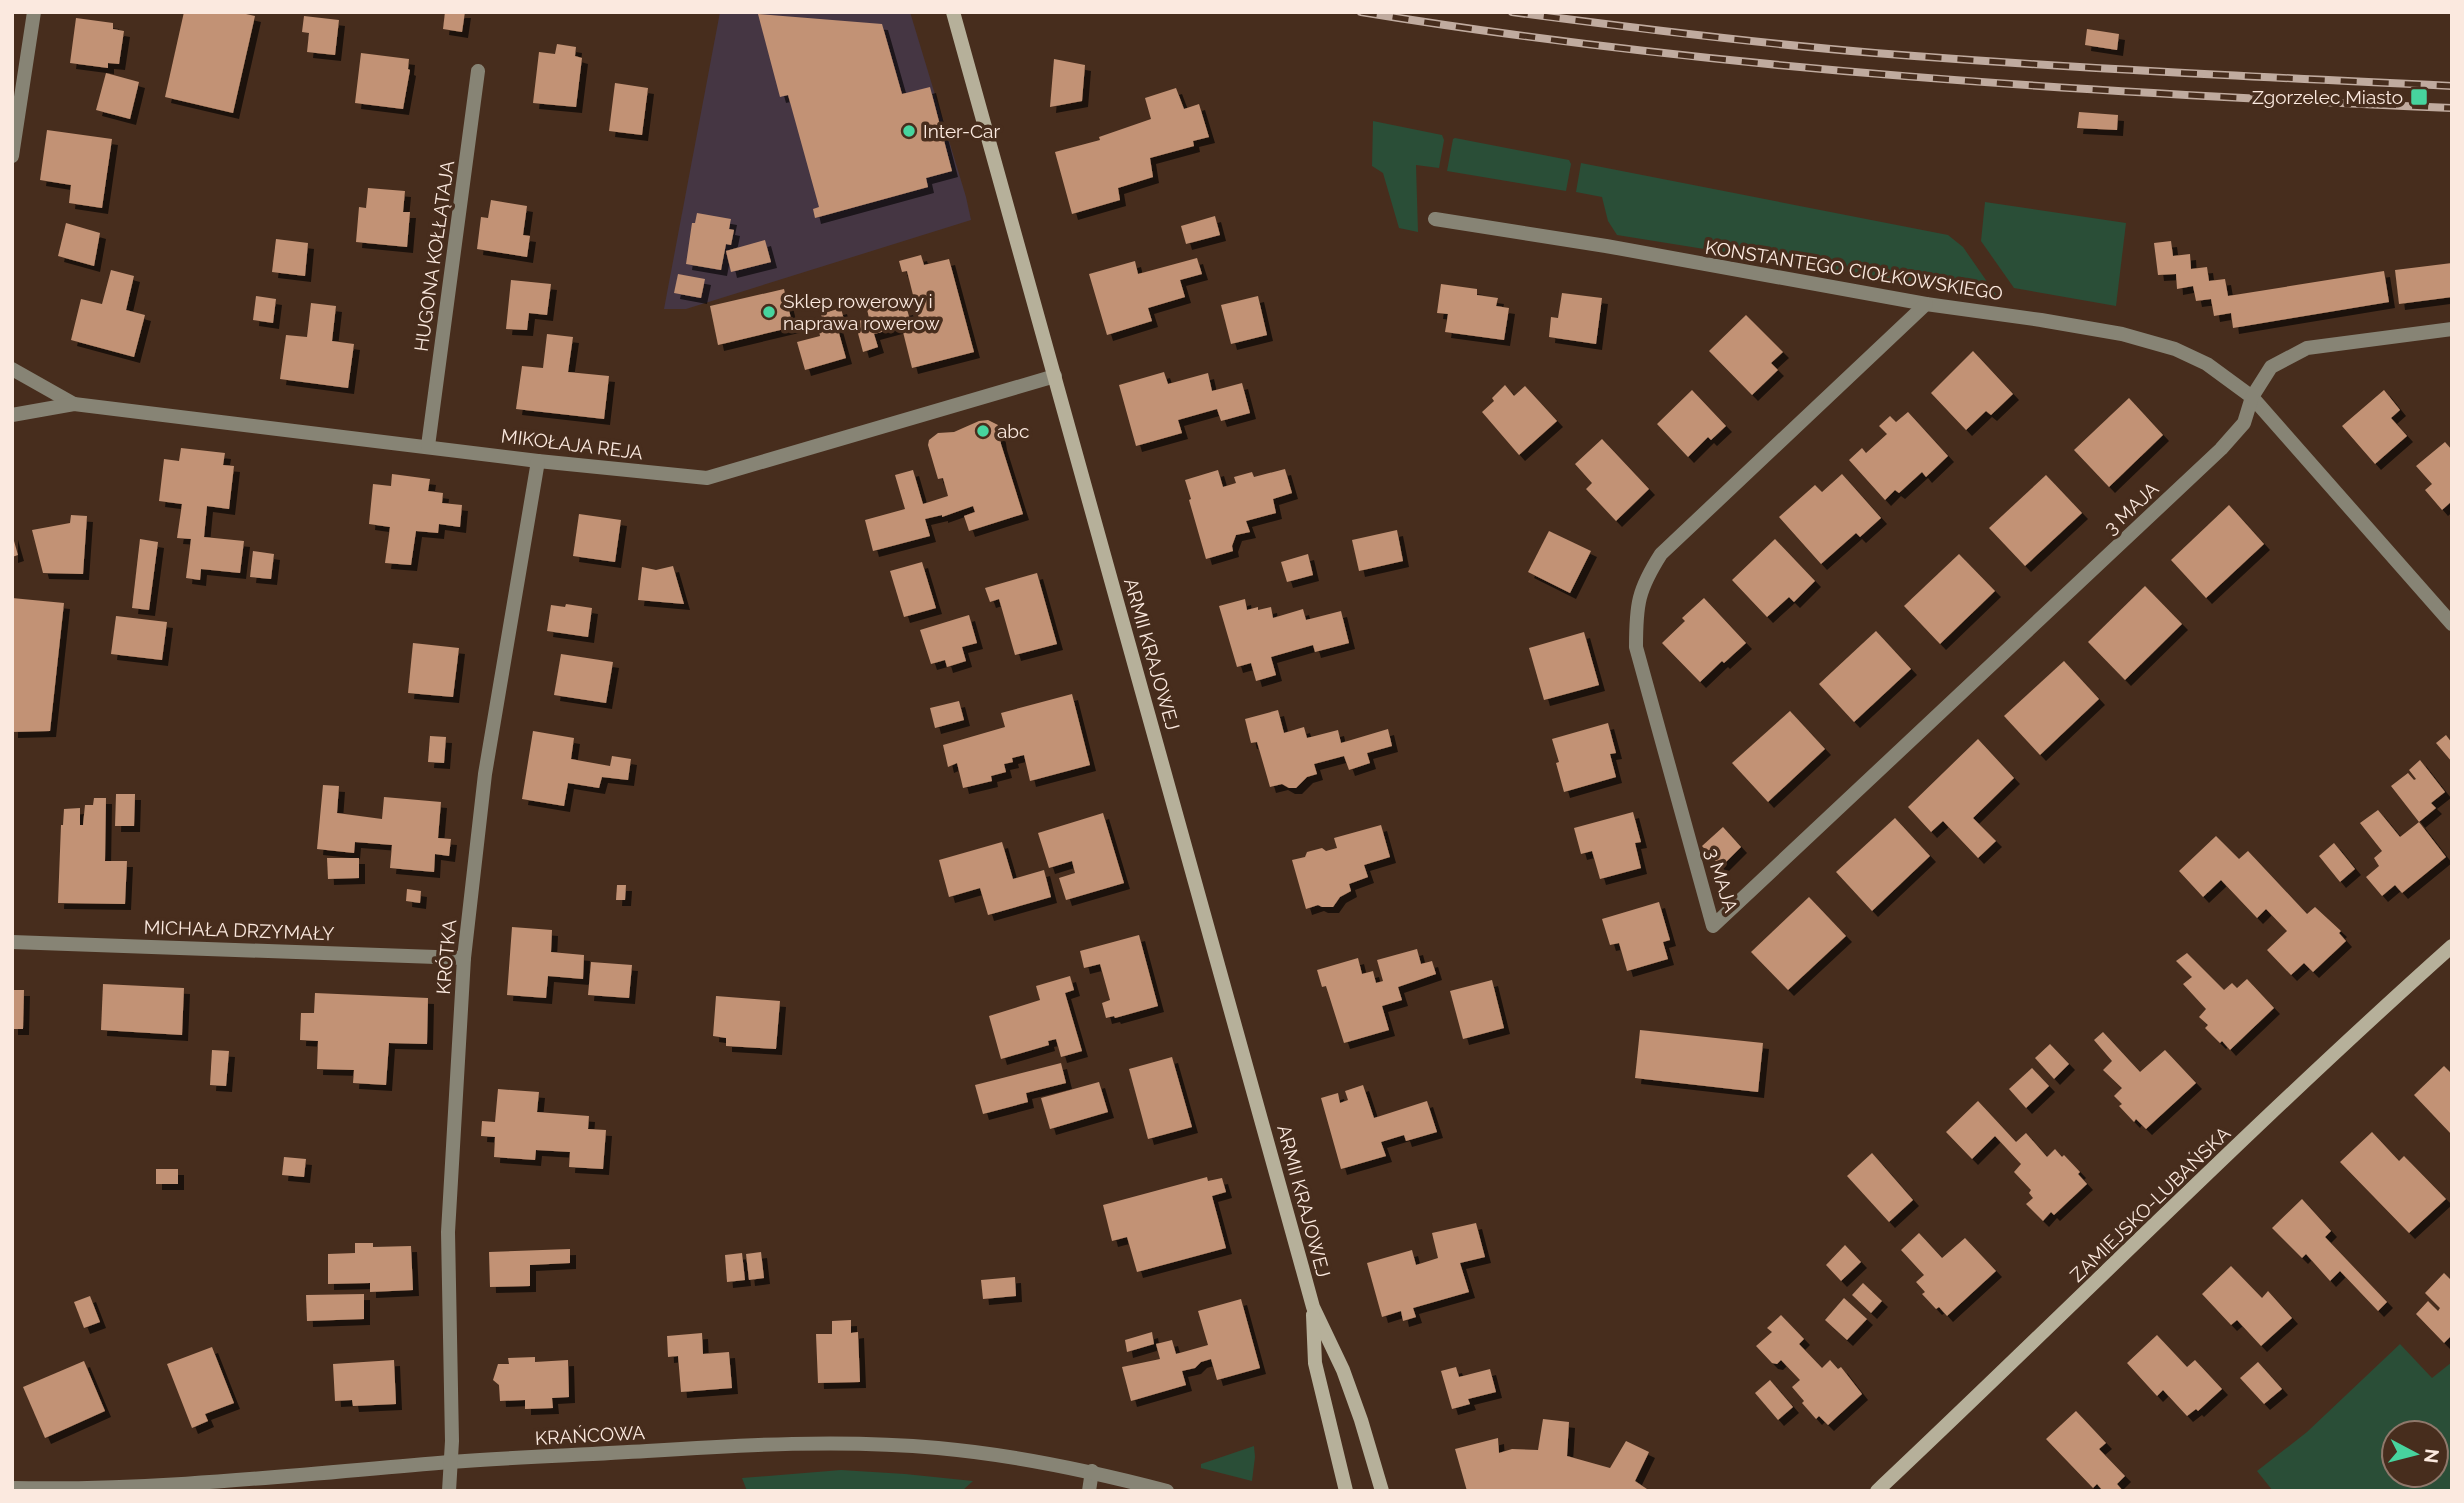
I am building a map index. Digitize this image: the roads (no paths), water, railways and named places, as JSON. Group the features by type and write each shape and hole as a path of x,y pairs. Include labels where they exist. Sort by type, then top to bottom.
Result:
{"main road":[{"name":"ARMII KRAJOWEJ","path":"954,15 1313,1307 1343,1370 1382,1491"},
{"name":"ZAMIEJSKO-LUBAŃSKA","path":"1877,1491 2329,1056 2452,946"},
{"name":"ARMII KRAJOWEJ","path":"1313,1307 1315,1363 1346,1491"}],"street":[{"path":"12,156 34,12"},
{"name":"HUGONA KOŁŁĄTAJA","path":"428,446 478,71"},
{"name":"KONSTANTEGO CIOŁKOWSKIEGO","path":"1435,219 1606,246 1926,304 2122,334 2161,345 2207,365 2252,397 2452,624"},
{"name":"3 MAJA","path":"1926,304 1661,554 1644,581 1636,610 1636,647 1713,926 2221,449 2244,423 2252,397"},
{"path":"2252,397 2271,367 2306,348 2452,329"},
{"name":"MIKOŁAJA REJA","path":"12,369 74,404"},
{"name":"MIKOŁAJA REJA","path":"12,415 74,404 538,461 707,478 1055,376"},
{"name":"KRÓTKA","path":"449,1491 451,1462 448,1232 464,958 485,774 538,461"},
{"name":"MICHAŁA DRZYMAŁY","path":"12,942 464,958"},
{"name":"KRAŃCOWA","path":"12,1488 187,1485 451,1462 745,1445 842,1444 936,1447 1024,1458 1092,1471 1167,1491"},
{"path":"1089,1491 1092,1471"}],"railway":[{"path":"1361,12 1633,50 1905,76 2178,95 2452,108"},
{"path":"1512,12 1694,35 1875,53 2091,68 2452,86"}],"place":[{"name":"Zgorzelec Miasto","path":"2419,97"},
{"name":"Inter-Car","path":"909,131"},
{"name":"Sklep rowerowy i naprawa rowerow","path":"769,312"},
{"name":"abc","path":"983,431"}]}
